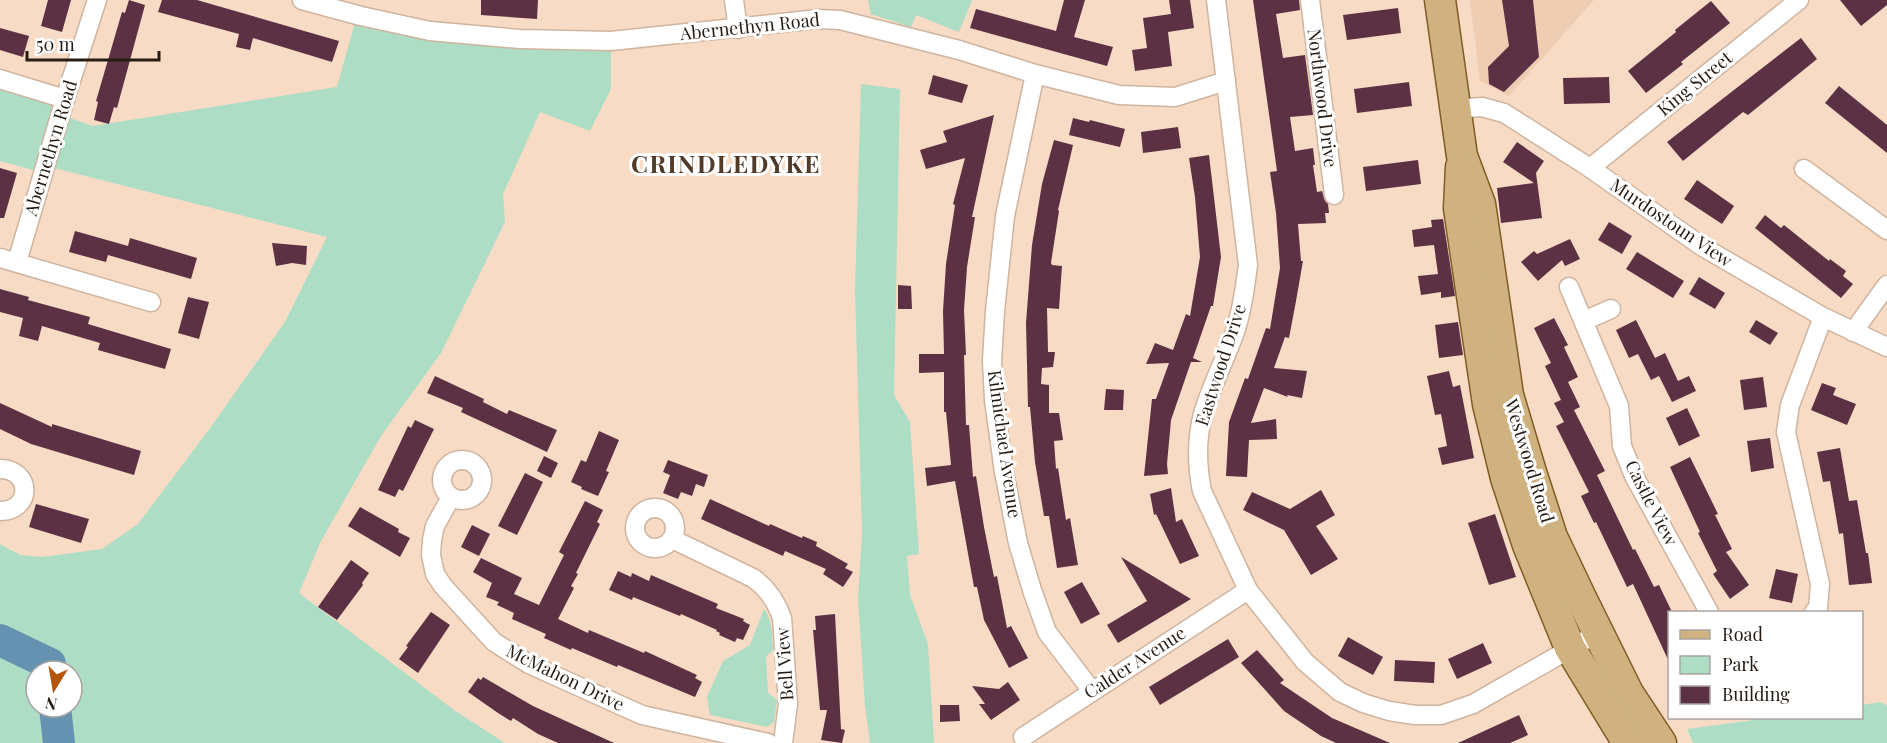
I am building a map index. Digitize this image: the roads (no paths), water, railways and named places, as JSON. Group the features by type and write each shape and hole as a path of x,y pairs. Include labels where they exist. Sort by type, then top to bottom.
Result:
{"main road":[{"name":"Westwood Road","path":"1440,0 1462,156 1480,204 1508,395 1552,537 1628,693 1660,743"},
{"name":"Westwood Road","path":"1462,156 1459,208 1488,404 1506,478 1527,545 1570,648 1628,743"}],"street":[{"name":"Abernethyn Road","path":"8,260 97,0"},
{"name":"Abernethyn Road","path":"302,0 408,27 458,35 520,39 611,42 818,19 840,20 959,50 1035,74 1119,95 1175,97 1227,81"},
{"path":"734,0 738,29"},
{"name":"Eastwood Drive","path":"1216,0 1248,265 1235,332 1203,414 1197,453 1202,491 1248,590 1305,662 1340,692 1363,703 1389,711 1415,715 1441,715 1473,704 1598,633"},
{"name":"Northwood Drive","path":"1310,0 1334,195"},
{"name":"King Street","path":"1590,168 1799,0"},
{"name":"Kilmichael Avenue","path":"1035,74 1005,216 994,311 992,362 994,400 1018,543 1032,590 1047,632 1092,691"},
{"path":"0,79 65,99"},
{"name":"Murdostoun View","path":"1454,109 1482,107 1504,113 1590,168 1703,246 1822,317 1887,347"},
{"path":"1804,169 1887,230"},
{"path":"8,260 152,302"},
{"path":"1853,332 1887,285"},
{"name":"Castle View","path":"1569,287 1619,406 1622,446 1634,476 1708,611"},
{"path":"1584,321 1611,309"},
{"path":"1815,611 1818,608 1820,584 1786,432 1790,405 1822,317"},
{"path":"0,469 14,472 19,476 24,490 20,504 8,511 0,512"},
{"name":"McMahon Drive","path":"451,497 435,526 432,540 431,555 435,574 443,586 494,642 529,664 642,715 768,743"},
{"name":"Bell View","path":"672,539 753,578 764,586 777,605 782,618 788,704 783,743"},
{"name":"Calder Avenue","path":"1021,734 1248,590"}],"waterway":[{"path":"0,640 40,659"},
{"path":"56,719 59,743"}],"district":[{"name":"CRINDLEDYKE","path":"726,165"}]}
